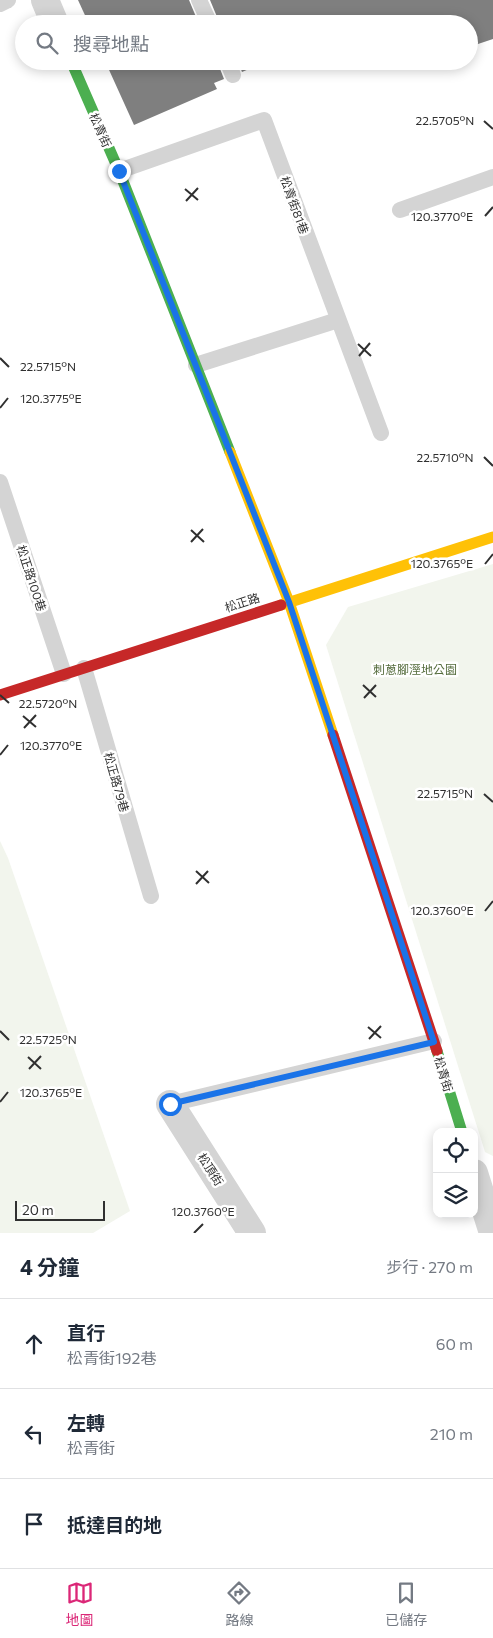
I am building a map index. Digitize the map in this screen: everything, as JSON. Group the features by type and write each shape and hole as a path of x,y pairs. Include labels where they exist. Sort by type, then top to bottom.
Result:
{"street":[{"path":"45,0 51,15"},
{"name":"松青街","path":"75,70 119,171 289,602 461,1128"},
{"name":"松正路","path":"0,695 493,536"},
{"name":"松頂街","path":"170,1104 252,1233"},
{"path":"478,1181 488,1201 493,1233"}],"lane":[{"path":"0,4 8,0"},
{"path":"199,0 206,15"},
{"name":"松青街81巷","path":"119,171 264,120 381,433"},
{"path":"400,210 493,177"},
{"path":"196,365 338,320"},
{"name":"松正路100巷","path":"0,482 64,674"},
{"name":"松正路79巷","path":"84,668 151,896"},
{"path":"170,1104 434,1042"}],"green space":[{"name":"刺蔥腳溼地公園","path":"493,564 493,1156 485,1152 326,645 348,607"},
{"path":"0,841 8,858 130,1211 93,1233 0,1233"}],"building":[{"path":"78,0 189,0 195,15 85,15"},
{"path":"210,0 493,0 493,39 478,44 478,15 216,15"},
{"path":"109,70 220,70 224,79 214,83 217,89 134,125"}],"traffic: fast":[{"path":"75,70 119,171 230,452"},
{"path":"437,1051 461,1128"}],"traffic: slow":[{"path":"230,452 289,602 333,735"},
{"path":"281,605 493,537"}],"traffic: jam":[{"path":"0,695 281,605"},
{"path":"333,735 437,1051"}],"route":[{"path":"119,171 289,602 434,1042 170,1104"}]}
